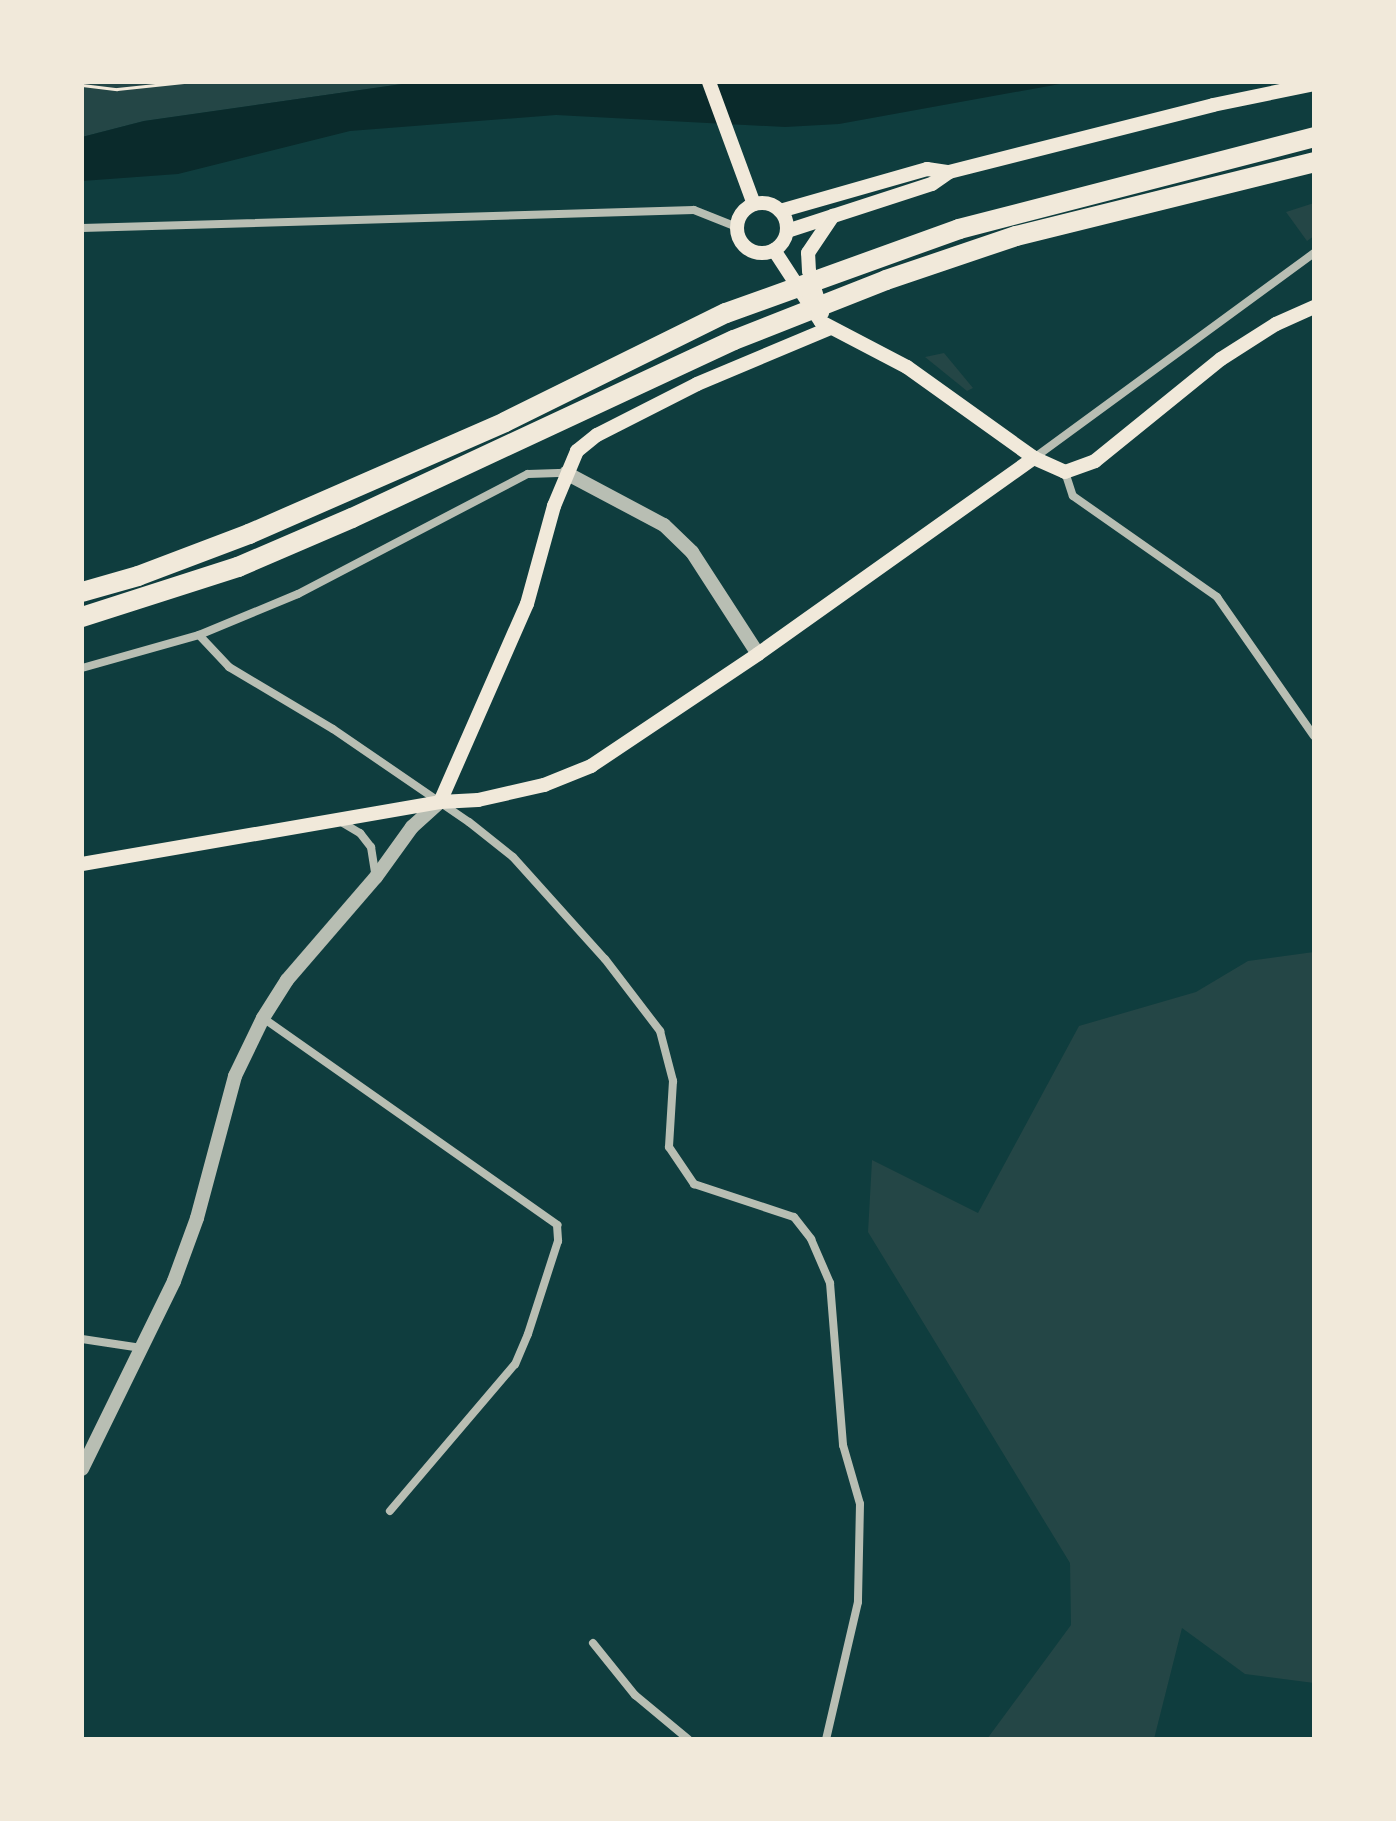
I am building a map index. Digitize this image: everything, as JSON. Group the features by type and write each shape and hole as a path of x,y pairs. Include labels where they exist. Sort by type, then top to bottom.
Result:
{"highway":[{"path":"82,592 138,576 249,534 505,422 741,308 959,229 1314,137"},
{"path":"82,617 238,567 352,518 720,346 886,280 1016,236 1314,162"}],"main road":[{"path":"709,82 754,204"},
{"path":"787,231 932,184 949,172 1213,105 1314,84"},
{"path":"780,211 927,169 949,172"},
{"path":"754,204 768,204 780,211 787,231 783,242 774,250 758,253 748,248 739,237 737,227 742,213 754,204"},
{"path":"825,322 809,271 808,253 833,216"},
{"path":"774,250 825,322 907,367 1034,458 1065,472 1095,461 1221,359 1276,324 1314,307"},
{"path":"440,802 527,604 566,473 577,451 597,435 825,322"},
{"path":"82,864 440,802 478,800 544,785 591,766 758,654 1034,458"}],"street":[{"path":"82,228 694,210 737,227"},
{"path":"1034,458 1314,253"},
{"path":"1065,472 1073,496 1217,597 1314,736"},
{"path":"82,668 199,635 298,594 528,474 566,473 664,525 692,552 758,654"},
{"path":"199,635 229,667 333,729 440,802 513,857 605,959 660,1031 673,1081 669,1147 694,1184 794,1217 811,1239 830,1283 843,1445 860,1504 858,1602 826,1739"},
{"path":"82,1469 174,1281 197,1218 235,1076 263,1018 287,980 376,877 412,827 440,802"},
{"path":"338,820 360,833 371,847 376,877"},
{"path":"263,1018 557,1225 558,1241 515,1364 390,1511"},
{"path":"82,1339 141,1348"},
{"path":"593,1643 635,1695 688,1739"}],"path":[{"path":"82,85 117,89 184,82"}],"shaded area":[{"path":"82,82 416,82 144,121 82,137"},
{"path":"416,82 1071,82 839,124 785,127 556,115 350,131 178,174 82,181 82,137 144,121"},
{"path":"1314,203 1314,236 1307,241 1286,212"},
{"path":"944,353 973,388 967,391 925,357"},
{"path":"1314,952 1314,1683 1245,1674 1182,1628 1154,1739 987,1739 1071,1625 1070,1563 868,1232 872,1160 978,1213 1079,1026 1196,992 1248,961"}]}
